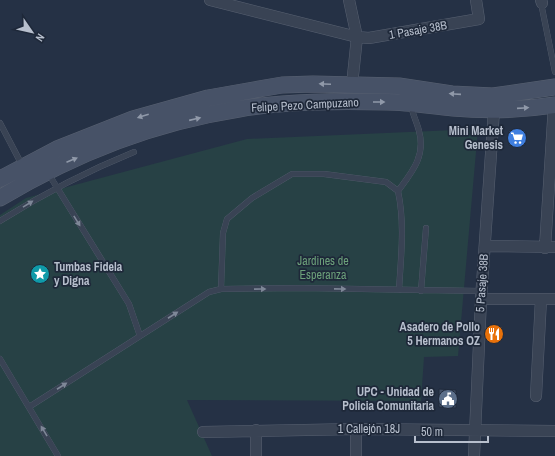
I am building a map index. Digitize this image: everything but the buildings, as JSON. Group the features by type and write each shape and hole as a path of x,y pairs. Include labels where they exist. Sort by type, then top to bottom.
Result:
{"main road":[{"name":"Felipe Pezo Campuzano","path":"0,198 27,173 90,135 133,119 208,98 282,85 313,84 399,86 452,94 494,96 555,87"},
{"name":"Felipe Pezo Campuzano","path":"43,164 107,145 163,126 238,109 279,104 335,102 410,103 454,108 494,110 554,105"},
{"name":"Felipe Pezo Campuzano","path":"0,179 27,173"}],"street":[{"name":"1 Pasaje 38B","path":"210,0 357,37 369,38 479,19 476,0"},
{"path":"349,0 357,37 352,85"},
{"path":"485,246 550,248 554,105"},
{"name":"5 Pasaje 38B","path":"474,456 481,295 494,110"},
{"path":"481,295 555,299"},
{"path":"536,396 541,299"},
{"path":"356,429 356,456"},
{"name":"1 Callejón 18J","path":"203,432 356,429 555,431"},
{"path":"256,430 256,456"}],"lane":[{"path":"542,4 555,72"},
{"path":"398,191 420,158 422,146 410,103"},
{"path":"0,123 27,173"},
{"path":"0,222 57,188 97,167 134,152"},
{"path":"43,164 129,304 140,336"},
{"path":"220,289 223,233 227,219 252,198 292,174 324,174 386,182 398,191 402,211 402,266 399,290"},
{"path":"421,291 426,228"},
{"path":"29,407 209,292 220,289 399,290 481,295"},
{"path":"0,359 58,456"}],"green space":[{"name":"Jardines de Esperanza","path":"478,129 458,356 424,357 421,401 187,400 212,456 0,456 0,215 26,198 247,139"}],"place":[{"name":"Mini Market Genesis","path":"517,138"},
{"name":"Tumbas Fidela y Digna","path":"40,274"},
{"name":"Asadero de Pollo 5 Hermanos OZ","path":"494,334"},
{"name":"UPC - Unidad de Policia Comunitaria","path":"448,399"}]}
